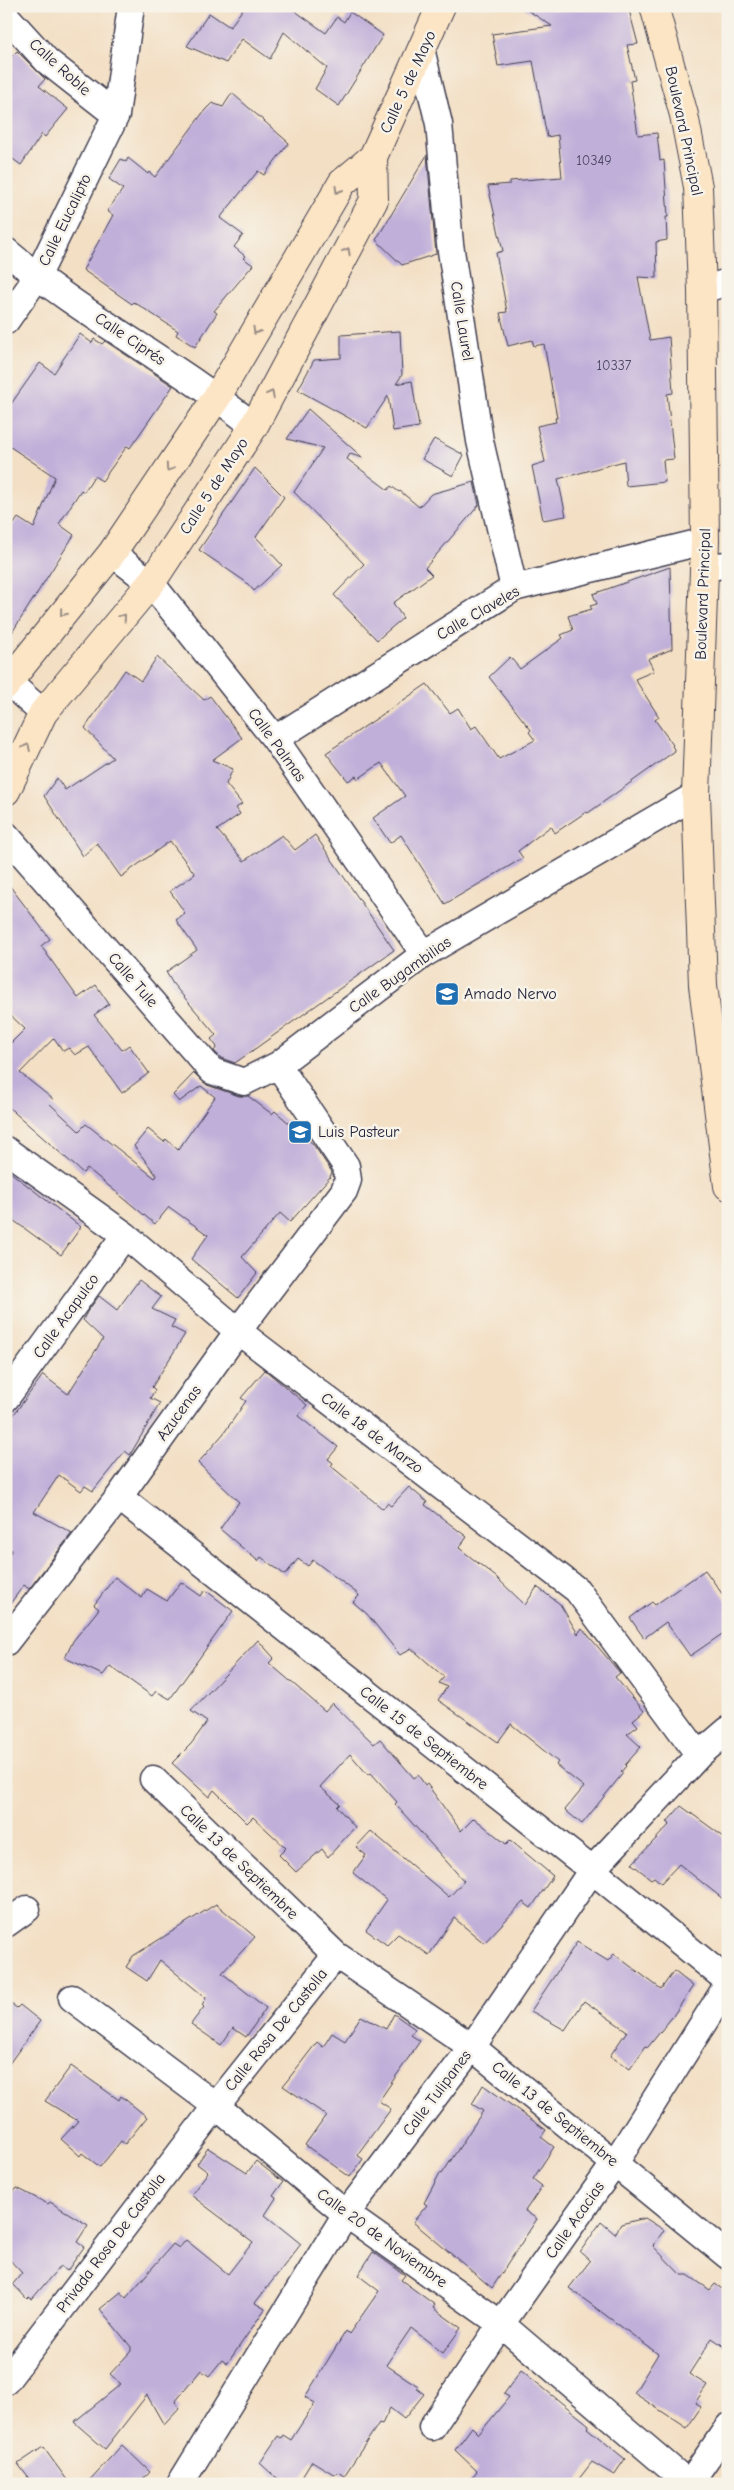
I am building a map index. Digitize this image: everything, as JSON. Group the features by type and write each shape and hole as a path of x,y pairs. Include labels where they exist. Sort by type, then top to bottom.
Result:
{"street":[{"name":"Calle Eucalipto","path":"6,321 37,277 116,115 131,6"},
{"name":"Calle 5 de Mayo","path":"7,682 112,553 218,397 342,182 373,157 422,53 441,6"},
{"name":"Boulevard Principal","path":"654,6 684,116 698,187 712,558 696,795 703,985 728,1186"},
{"name":"Calle Roble","path":"6,16 47,61 116,115"},
{"name":"Calle Laurel","path":"422,53 438,124 450,244 480,442 514,588"},
{"name":"Calle 5 de Mayo","path":"6,791 43,713 152,583 254,426 374,200 373,157"},
{"name":"Calle Ciprés","path":"6,251 37,277 218,397 254,426"},
{"path":"702,290 728,282"},
{"name":"Calle Palmas","path":"112,553 152,583 275,739 424,954"},
{"name":"Calle Claveles","path":"275,739 514,588 712,558"},
{"path":"7,682 43,713"},
{"name":"Calle Bugambilias","path":"278,1064 424,954 696,795"},
{"name":"Calle Tule","path":"6,835 212,1071 244,1082 278,1064"},
{"name":"Azucenas","path":"6,1642 119,1497 238,1331 344,1191 348,1180 346,1166 278,1064"},
{"name":"Calle 18 de Marzo","path":"6,1150 125,1235 238,1331 577,1590 699,1755"},
{"name":"Calle Acapulco","path":"7,1396 125,1235"},
{"name":"Calle 15 de Septiembre","path":"119,1497 592,1870 728,1983"},
{"name":"Calle Tulipanes","path":"180,2484 346,2214 472,2047 592,1870 699,1755 728,1730"},
{"name":"Calle 13 de Septiembre","path":"153,1780 336,1955 472,2047 728,2256"},
{"path":"6,1924 27,1909"},
{"name":"Calle Rosa De Castolla","path":"216,2106 336,1955"},
{"name":"Calle Acacias","path":"432,2427 501,2324 615,2163 728,1983"},
{"name":"Calle 20 de Noviembre","path":"72,1998 216,2106 346,2214 501,2324 689,2484"},
{"name":"Privada Rosa De Castolla","path":"6,2380 216,2106"},
{"path":"689,2484 728,2427"}],"building":[{"path":"245,6 288,6 326,33 337,17 344,22 350,12 383,35 339,106 315,89 327,68 284,32 270,59 242,39 226,63 187,46 209,13 230,27"},
{"path":"521,6 628,6 638,44 627,45 635,80 630,81 638,135 657,133 660,161 664,160 668,217 666,217 667,240 656,242 657,278 638,277 650,340 669,337 673,393 667,394 674,459 663,460 665,482 626,486 624,461 558,479 566,516 543,520 532,466 545,462 537,426 556,422 555,418 557,418 544,344 534,346 532,340 508,346 500,313 507,312 496,253 503,251 488,186 510,184 510,181 562,177 558,135 547,137 533,61 498,66 492,34 552,26"},
{"path":"17,51 45,79 39,86 68,109 45,137 42,134 21,165 6,154 6,62"},
{"path":"232,93 289,143 264,175 258,171 220,218 243,235 234,247 245,256 243,258 253,265 214,311 217,313 195,347 176,335 178,331 134,302 132,304 83,270 113,215 107,211 123,189 109,179 121,159 126,162 128,158 148,174 149,172 155,177 205,110 212,103 223,107"},
{"path":"427,155 436,254 402,265 376,240"},
{"path":"400,331 402,375 396,384 412,381 419,427 393,431 388,396 367,428 298,390 314,360 341,358 341,335"},
{"path":"80,334 92,343 94,339 102,344 105,341 173,386 130,448 127,446 102,481 94,476 84,492 81,490 59,524 74,535 6,642 6,535 18,518 34,528 55,477 6,444 6,411 40,363 54,373"},
{"path":"308,409 363,458 350,454 347,459 388,490 391,486 419,507 431,494 474,482 479,505 425,568 432,575 393,603 403,618 377,640 334,595 364,564 294,492 323,448 287,439"},
{"path":"434,439 464,455 453,476 422,459"},
{"path":"255,468 284,497 256,537 282,565 254,591 246,582 199,550"},
{"path":"670,567 672,649 648,659 654,671 635,679 659,717 655,720 673,745 675,751 588,813 586,812 555,833 551,826 518,851 523,858 445,904 401,835 390,843 373,818 405,796 381,763 358,779 356,776 348,781 326,753 427,684 450,713 458,708 471,729 476,726 499,759 535,740 529,732 531,730 489,677 510,657 520,669 563,638 561,635 573,630 568,616 592,609 590,606 597,604 593,594"},
{"path":"157,657 204,700 210,696 242,738 212,760 233,769 226,784 242,804 236,808 240,814 217,830 244,861 282,835 295,850 315,835 394,950 235,1063 221,1058 214,1051 217,1047 211,1039 216,1035 173,984 166,972 197,950 176,920 185,913 170,891 195,874 170,841 121,877 97,843 83,856 44,796 57,778 65,790 113,758 85,728 125,670 141,681"},
{"path":"6,881 50,939 41,946 78,998 96,985 109,1004 94,1015 122,1050 129,1045 149,1073 122,1093 89,1047 75,1055 69,1048 63,1051 54,1038 20,1073 54,1100 50,1104 79,1131 86,1124 155,1178 157,1176 134,1146 148,1129 164,1142 166,1139 178,1150 215,1097 201,1086 179,1102 173,1095 194,1073 207,1085 239,1096 248,1096 272,1114 275,1111 313,1144 332,1172 330,1177 290,1222 280,1213 242,1257 257,1273 238,1298 191,1259 208,1235 169,1207 155,1224 87,1168 83,1173 6,1105 6,1048 25,1029 6,1011"},
{"path":"6,1169 81,1227 61,1255 6,1215"},
{"path":"139,1280 161,1297 152,1309 175,1320 171,1327 185,1334 152,1387 155,1390 150,1398 160,1403 130,1455 125,1451 93,1491 85,1486 81,1491 59,1475 34,1512 72,1533 29,1589 24,1585 6,1609 6,1558 12,1550 6,1545 6,1425 43,1375 68,1394 103,1339 83,1320 87,1312 99,1296 117,1310"},
{"path":"265,1370 307,1405 298,1416 338,1447 328,1459 333,1463 331,1466 383,1509 387,1503 391,1506 409,1487 427,1502 425,1505 467,1537 459,1548 496,1577 525,1605 537,1587 560,1604 578,1634 582,1628 620,1673 615,1677 644,1711 633,1720 638,1726 627,1734 641,1747 625,1765 621,1772 623,1773 582,1824 565,1810 584,1787 556,1765 558,1762 511,1724 498,1742 438,1700 447,1687 439,1683 444,1677 411,1648 400,1655 367,1614 353,1602 359,1596 358,1594 313,1560 308,1566 298,1559 285,1575 261,1557 258,1561 220,1529 239,1502 198,1463 224,1433 246,1401 241,1398"},
{"path":"705,1570 728,1602 728,1630 690,1656 666,1622 644,1638 630,1618 652,1602 655,1605"},
{"path":"115,1577 142,1598 147,1589 167,1601 181,1582 201,1596 205,1590 233,1611 170,1699 156,1691 152,1696 110,1666 103,1675 65,1658 73,1641 99,1609 94,1605"},
{"path":"258,1640 274,1658 269,1663 325,1711 332,1703 374,1744 380,1739 414,1778 418,1775 425,1785 427,1784 461,1831 474,1818 506,1844 510,1840 553,1876 531,1908 523,1902 484,1943 454,1918 429,1955 398,1934 387,1945 366,1930 387,1900 353,1873 366,1855 356,1847 371,1831 449,1897 464,1881 395,1804 397,1802 371,1773 368,1775 350,1754 320,1787 340,1804 337,1807 355,1827 328,1857 322,1849 296,1872 279,1855 286,1848 253,1817 247,1823 214,1790 209,1797 172,1763 191,1744 207,1722 191,1711"},
{"path":"681,1806 728,1840 728,1903 679,1864 661,1883 654,1877 651,1879 632,1864 670,1824 667,1822"},
{"path":"216,1904 255,1937 222,1973 266,2008 246,2037 233,2028 221,2045 191,2024 204,2007 202,2005 206,1998 160,1960 147,1981 126,1967 133,1956"},
{"path":"577,1942 608,1961 614,1954 661,1989 674,1971 693,1986 673,2016 648,2047 646,2046 630,2069 610,2056 627,2031 584,2001 565,2030 531,2011"},
{"path":"6,2001 17,2008 20,2005 40,2021 6,2068"},
{"path":"394,2014 415,2029 411,2035 420,2041 379,2101 391,2109 357,2155 363,2159 350,2177 305,2145 326,2115 283,2086 317,2042 323,2047 332,2033 345,2041 361,2016 386,2029"},
{"path":"71,2066 119,2100 121,2096 147,2117 125,2144 121,2141 100,2167 82,2153 80,2156 61,2139 78,2121 45,2101"},
{"path":"483,2085 546,2130 541,2137 554,2147 533,2179 542,2186 525,2211 537,2219 492,2288 413,2222 427,2205 424,2203 440,2173 442,2174 483,2111 472,2104"},
{"path":"208,2148 247,2173 256,2161 283,2182 273,2196 276,2198 265,2215 301,2244 255,2303 265,2309 227,2364 222,2360 209,2376 201,2370 175,2402 180,2408 164,2425 147,2395 105,2449 74,2422 121,2384 110,2374 131,2351 131,2347 100,2309 121,2292 126,2298 173,2244 179,2248 186,2240 228,2274 253,2242 191,2195 208,2172 197,2164"},
{"path":"17,2188 48,2204 50,2202 88,2225 77,2242 84,2247 67,2271 60,2266 32,2299 29,2297 27,2299 13,2284 22,2273 6,2256 6,2200"},
{"path":"645,2218 664,2230 653,2246 681,2275 688,2275 710,2290 715,2284 728,2293 728,2349 712,2338 689,2374 707,2385 695,2403 701,2407 687,2428 634,2393 658,2354 569,2288 590,2261 580,2252 601,2222 615,2234 621,2224"},
{"path":"373,2252 405,2275 401,2280 435,2305 433,2308 461,2328 443,2353 411,2328 386,2365 418,2386 416,2388 424,2394 404,2419 390,2408 382,2424 379,2423 344,2476 338,2472 335,2475 312,2461 298,2484 286,2484 260,2463 278,2436 281,2438 283,2435 291,2440 315,2403 305,2397 346,2331 349,2334 379,2291 358,2275"},
{"path":"521,2370 589,2425 587,2428 625,2459 614,2475 592,2462 575,2484 467,2484 477,2471 455,2450 472,2427 479,2434 509,2397 504,2394"},
{"path":"122,2445 150,2472 139,2484 86,2484"},
{"path":"43,2447 70,2484 33,2484 18,2464"}],"place":[{"name":"Amado Nervo","path":"447,994"},
{"name":"Luis Pasteur","path":"300,1132"}]}
